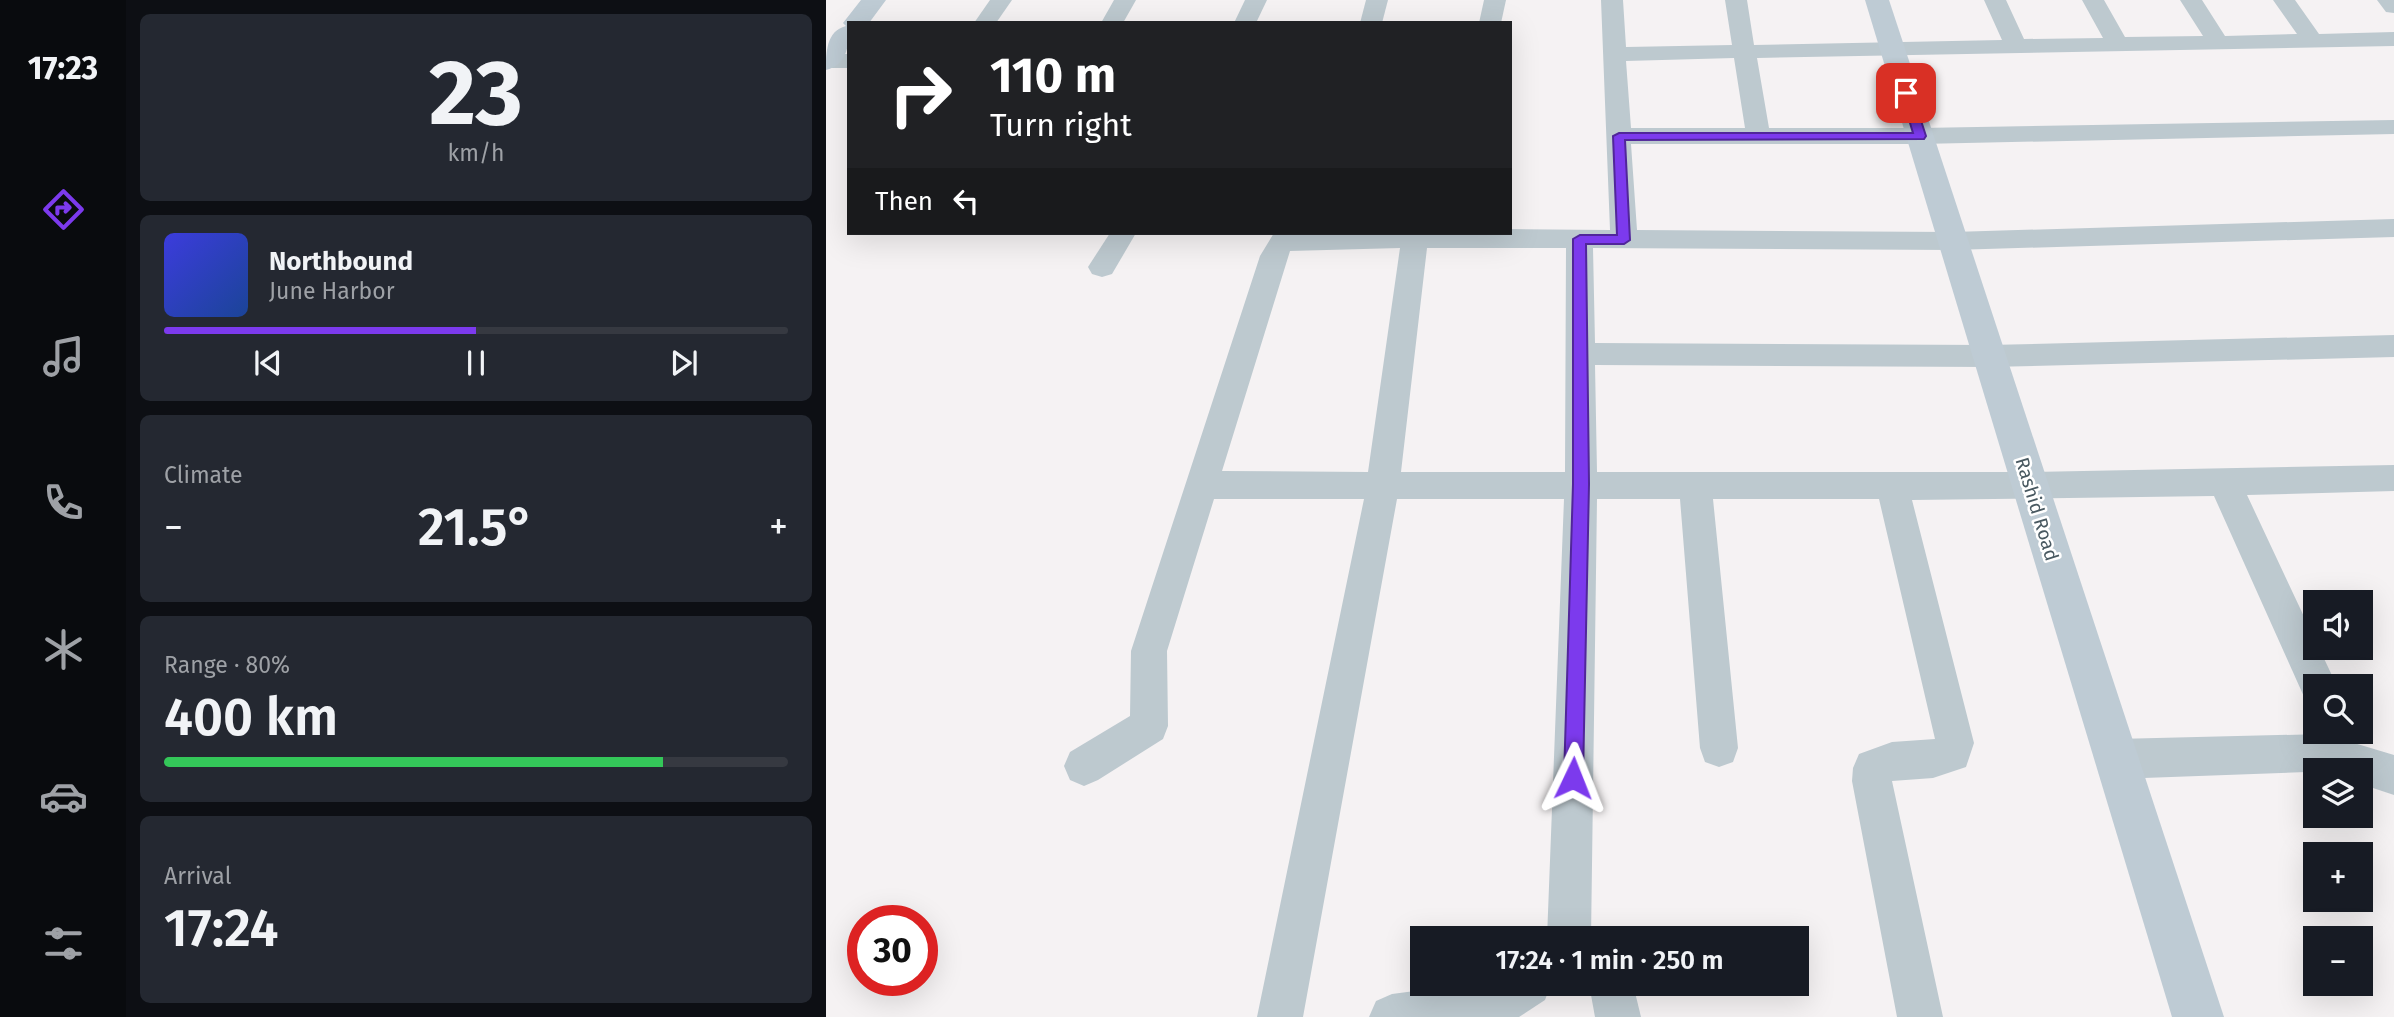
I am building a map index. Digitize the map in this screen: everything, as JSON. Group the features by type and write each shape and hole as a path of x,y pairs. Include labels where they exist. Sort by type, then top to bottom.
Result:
{"main road":[{"path":"858,21 874,0"},
{"name":"Rashid Road","path":"1877,0 2198,1017"},
{"path":"826,61 847,35"}],"street":[{"path":"986,21 1001,0"},
{"path":"1113,21 1125,0"},
{"path":"1246,21 1256,0"},
{"path":"1372,21 1377,0"},
{"path":"1490,21 1495,0"},
{"path":"1612,0 1624,240"},
{"path":"1737,0 1758,136"},
{"path":"1995,0 2016,47"},
{"path":"2093,0 2118,44"},
{"path":"2191,0 2219,43"},
{"path":"2284,0 2313,41"},
{"path":"2388,0 2394,7"},
{"path":"1614,54 1893,51 2394,39"},
{"path":"826,61 847,61"},
{"path":"1619,136 1920,136 2394,127"},
{"path":"1084,766 1149,726 1149,651 1274,256 1284,237 1953,241 2394,228"},
{"path":"1102,267 1122,235"},
{"path":"1280,1017 1383,484 1415,239"},
{"path":"1569,926 1581,484 1580,239"},
{"path":"1581,354 1989,356 2394,346"},
{"path":"1201,485 2030,486 2394,478"},
{"path":"2224,481 2312,674"},
{"path":"1695,484 1719,748"},
{"path":"1892,484 1955,743 1952,753 1943,758 1882,762 1873,768 1871,781 1920,1017"},
{"path":"2116,759 2325,753 2346,747 2394,775"},
{"path":"1392,1017 1503,1001 1511,996"},
{"path":"1614,996 1618,1017"}],"route":[{"path":"1573,778 1581,484 1580,239 1624,240 1619,136 1920,136 1906,93"}]}
